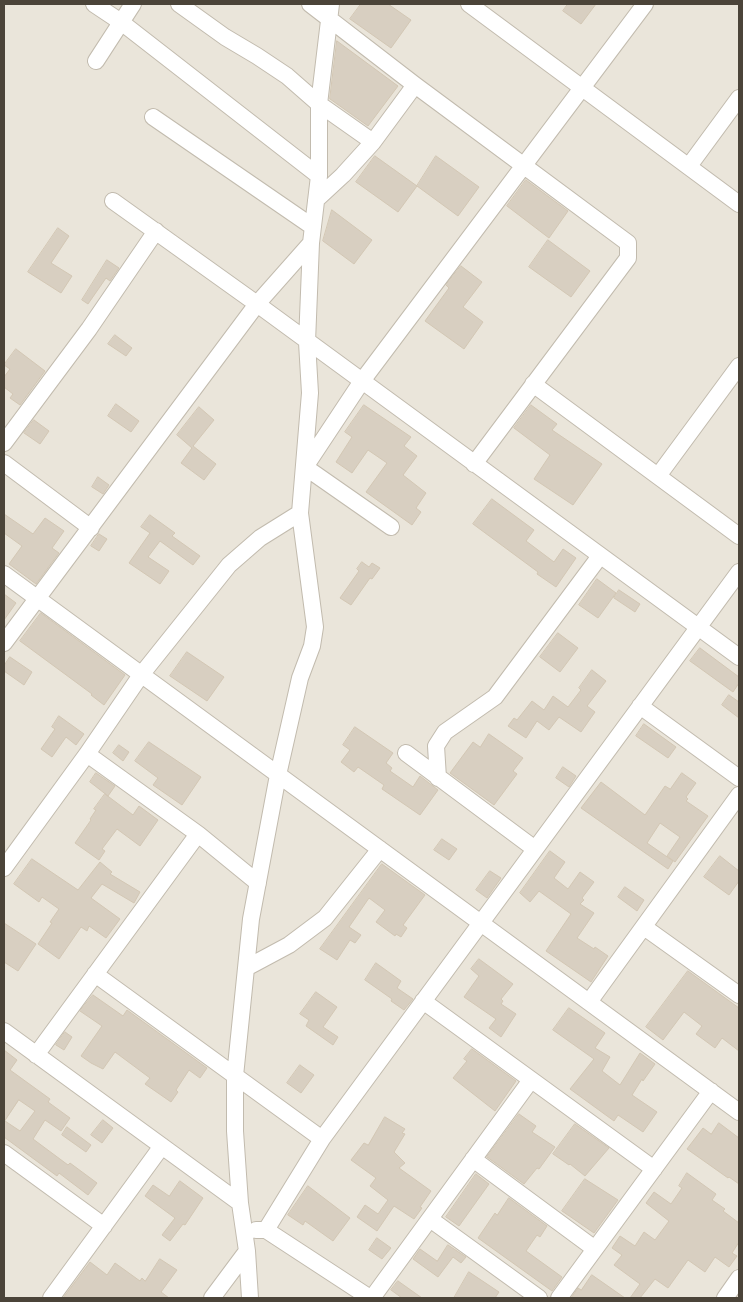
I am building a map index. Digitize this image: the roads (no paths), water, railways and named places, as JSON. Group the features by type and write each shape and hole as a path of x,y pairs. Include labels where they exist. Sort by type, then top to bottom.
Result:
{"street":[{"path":"94,4 121,22 319,176"},
{"path":"96,61 133,4"},
{"path":"179,4 225,37 287,76 319,104 373,142"},
{"path":"310,4 330,11 415,85 628,243 628,258 474,464"},
{"path":"469,4 487,9 582,87 739,204"},
{"path":"305,467 362,381 523,164 645,4"},
{"path":"250,1298 235,1131 235,1076 251,919 278,774 300,678 312,646 315,627 300,513 310,393 307,342 312,235 319,176 319,104 330,11"},
{"path":"316,200 343,175 373,142 415,85"},
{"path":"689,166 739,98"},
{"path":"153,117 312,235"},
{"path":"113,201 257,304 739,657"},
{"path":"4,443 89,329 156,232"},
{"path":"4,643 257,304 312,235"},
{"path":"658,476 739,366"},
{"path":"533,384 739,536"},
{"path":"4,463 91,528"},
{"path":"305,467 391,527"},
{"path":"4,868 142,675 229,565 260,538 300,513"},
{"path":"438,778 436,746 445,732 496,697 600,556"},
{"path":"266,1230 322,1139 739,572"},
{"path":"4,574 739,1112"},
{"path":"640,706 739,778"},
{"path":"406,753 535,849"},
{"path":"87,754 198,834 258,883"},
{"path":"590,1002 739,795"},
{"path":"36,1055 198,834"},
{"path":"246,968 289,945 325,918 380,849"},
{"path":"644,926 739,995"},
{"path":"96,974 322,1139"},
{"path":"423,1001 654,1169"},
{"path":"4,1031 240,1203"},
{"path":"244,1231 266,1230 371,1298 531,1080"},
{"path":"559,1298 711,1091"},
{"path":"51,1298 162,1146"},
{"path":"4,1153 104,1226"},
{"path":"473,1159 595,1249"},
{"path":"430,1219 539,1298"},
{"path":"212,1298 247,1251"},
{"path":"725,1298 739,1278"}]}
